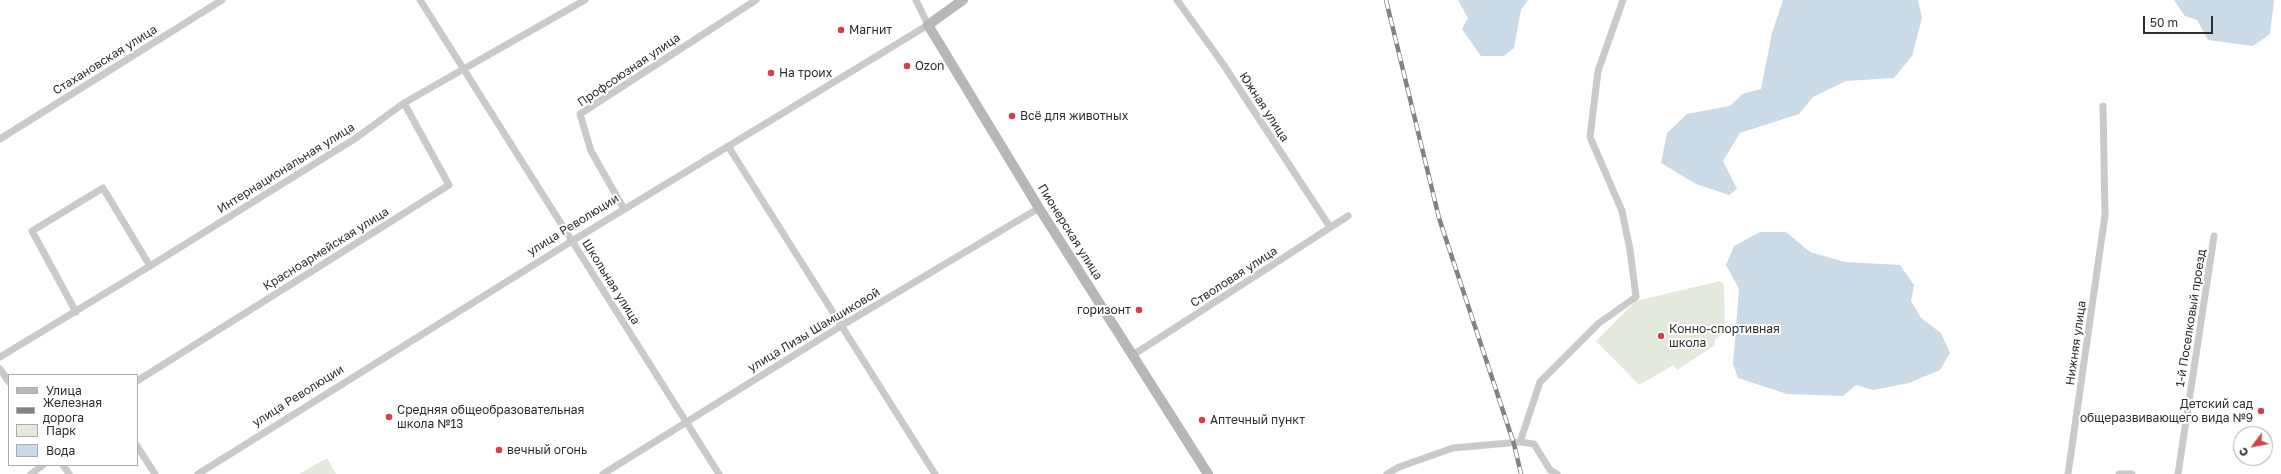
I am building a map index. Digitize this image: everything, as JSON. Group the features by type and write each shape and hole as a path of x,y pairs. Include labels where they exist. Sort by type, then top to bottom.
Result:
{"street":[{"name":"Стахановская улица","path":"0,139 222,0"},
{"name":"Школьная улица","path":"420,0 719,474"},
{"name":"Интернациональная улица","path":"0,357 76,312 356,138 404,104 585,0"},
{"name":"Профсоюзная улица","path":"624,209 591,151 580,114 756,0"},
{"name":"Пионерская улица","path":"916,0 928,25 1039,208 1208,474"},
{"name":"улица Революции","path":"198,474 624,209 928,25 963,0"},
{"name":"Южная улица","path":"1177,0 1223,64 1330,228"},
{"path":"1517,443 1540,382 1599,324 1636,297 1630,250 1622,211 1590,137 1598,71 1624,0"},
{"name":"Красноармейская улица","path":"138,380 449,184 404,104"},
{"name":"Нижняя улица","path":"2068,474 2105,215 2103,106"},
{"path":"728,146 935,474"},
{"path":"76,312 32,232 38,228 103,188 150,266"},
{"name":"улица Лизы Шамшиковой","path":"603,474 842,326 1039,208"},
{"name":"Стволовая улица","path":"1133,355 1348,216"},
{"name":"1-й Поселковый проезд","path":"2178,474 2214,236"},
{"path":"0,368 8,380"},
{"path":"1387,474 1399,467 1452,448 1517,443 1534,444 1550,470 1557,474"},
{"path":"138,448 155,474"},
{"path":"31,474 42,466"},
{"path":"2119,474 2132,474"}],"green space":[{"name":"Конно-спортивная школа","path":"1720,281 1724,285 1725,332 1715,340 1715,345 1677,370 1674,365 1639,385 1596,341 1636,301"},
{"path":"327,458 336,474 299,474"}],"water":[{"path":"1458,0 1528,0 1521,10 1514,48 1504,56 1481,56 1462,29 1468,18"},
{"path":"1783,0 1918,0 1922,18 1912,56 1894,78 1846,81 1813,97 1799,114 1740,133 1723,161 1737,189 1729,195 1696,184 1661,163 1667,133 1687,114 1730,106 1742,94 1761,89 1772,33"},
{"path":"2174,0 2274,0 2270,34 2253,46 2208,40 2197,20 2185,16"},
{"path":"1760,232 1786,232 1810,252 1845,262 1900,265 1914,285 1911,301 1921,318 1941,333 1950,353 1940,370 1909,383 1873,390 1856,385 1843,396 1787,394 1738,378 1733,364 1739,289 1726,265 1734,246"}],"railway":[{"path":"1386,0 1439,218 1514,444 1521,474"}],"place":[{"name":"Магнит","path":"841,30"},
{"name":"Ozon","path":"907,66"},
{"name":"На троих","path":"771,73"},
{"name":"Всё для животных","path":"1012,116"},
{"name":"горизонт","path":"1139,310"},
{"name":"Конно-спортивная школа","path":"1661,336"},
{"name":"Детский сад общеразвивающего вида №9","path":"2261,411"},
{"name":"Средняя общеобразовательная школа №13","path":"389,417"},
{"name":"Аптечный пункт","path":"1202,420"},
{"name":"вечный огонь","path":"499,450"}]}
